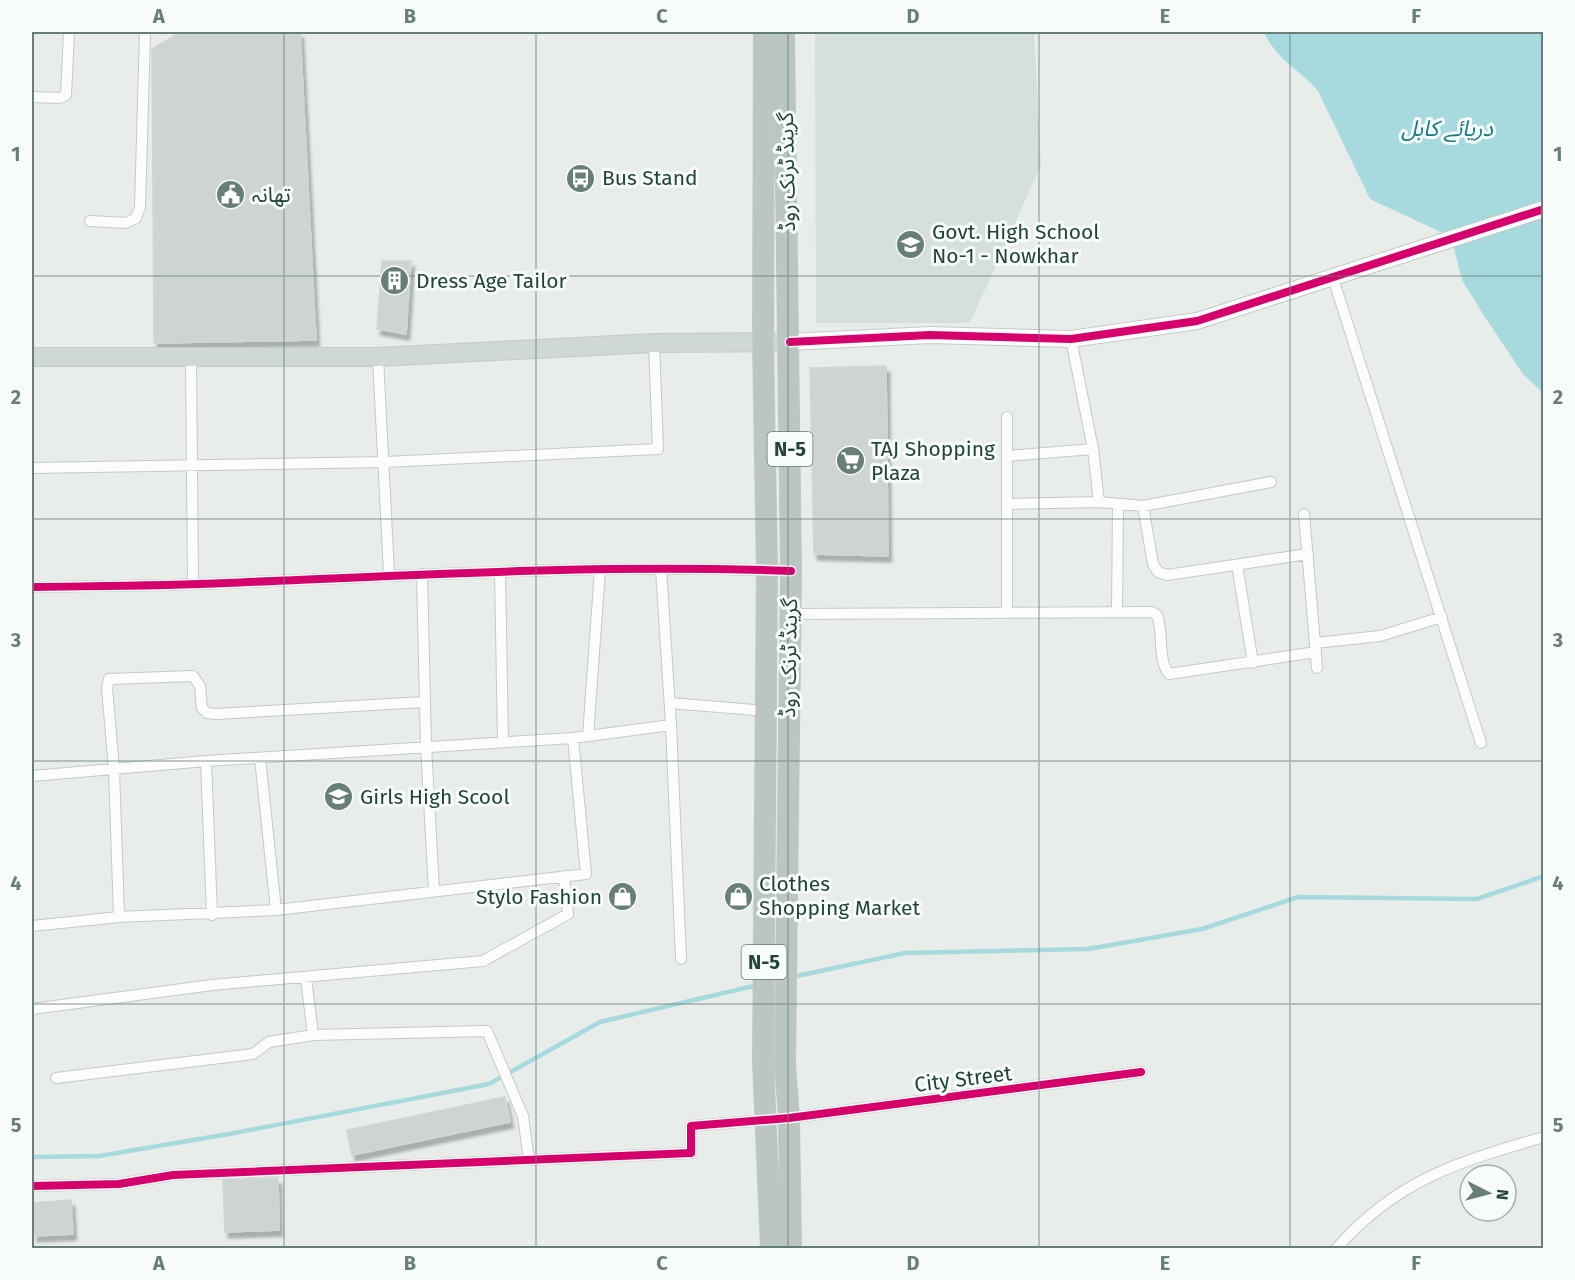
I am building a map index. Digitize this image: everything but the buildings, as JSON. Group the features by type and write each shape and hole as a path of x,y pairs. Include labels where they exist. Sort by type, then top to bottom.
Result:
{"highway":[{"name":"گرینڈ ٹرنک روڈ","path":"764,32 763,343 767,570 766,711 789,1118 791,1248"},
{"name":"گرینڈ ٹرنک روڈ","path":"771,1248 763,1061 791,570 790,342 784,32"}],"main road":[{"path":"32,357 378,357 654,343 790,342"}],"street":[{"path":"32,97 60,98 66,94 69,32"},
{"path":"90,221 126,223 136,218 140,207 145,32"},
{"path":"790,342 930,335 1071,339 1197,321 1544,209"},
{"path":"1333,278 1481,743"},
{"path":"1071,339 1093,449 1099,502"},
{"path":"32,468 385,462 658,449 654,343"},
{"path":"191,357 193,584"},
{"path":"378,357 390,574"},
{"path":"1006,613 1007,417"},
{"path":"1007,456 1093,449"},
{"path":"1007,504 1099,502 1143,506 1271,482"},
{"path":"1117,612 1118,505"},
{"path":"1143,506 1152,564 1158,572 1167,575 1308,554"},
{"path":"1304,513 1317,668"},
{"path":"1237,565 1253,663"},
{"path":"32,587 193,584 390,574 661,568 791,570"},
{"path":"661,568 670,703 681,959"},
{"path":"588,736 600,570"},
{"path":"500,572 503,742"},
{"path":"422,574 426,746 434,890"},
{"path":"790,614 1152,612 1157,615 1164,668 1169,674 1253,663 1316,647 1380,636 1442,617"},
{"path":"119,917 114,769 107,688 109,679 193,676 200,686 202,708 216,714 425,702"},
{"path":"670,703 766,711"},
{"path":"32,776 206,761 573,738 671,725"},
{"path":"32,926 119,917 212,915 276,910 586,874 573,738"},
{"path":"260,758 276,910"},
{"path":"206,761 212,915"},
{"path":"32,1009 212,985 483,961 568,914 564,876"},
{"path":"306,978 313,1035"},
{"path":"32,1186 118,1184 173,1175 529,1160 523,1116 487,1031 313,1035 269,1042 253,1054 56,1078"},
{"name":"City Street","path":"529,1160 691,1153 691,1126 789,1118 1141,1072"},
{"path":"1337,1248 1359,1224 1402,1190 1464,1160 1544,1137"}],"shaded area":[{"name":"Govt. High School No-1 - Nowkhar","path":"815,32 1034,32 1041,165 970,323 816,323"}],"water":[{"name":"دریائے کابل","path":"1264,32 1543,32 1543,393 1523,374 1462,280 1454,248 1445,234 1370,199 1318,91 1281,57"}],"waterway":[{"path":"792,977 905,953 1088,949 1202,929 1298,897 1477,899 1544,876"},
{"path":"32,1157 99,1156 229,1134 489,1084 600,1022 758,985"}],"cycle path":[{"path":"790,342 930,335 1071,339 1197,321 1544,209"},
{"path":"32,587 203,584 580,570 791,571"},
{"path":"32,1186 119,1184 173,1175 691,1153 691,1126 789,1118 1141,1072"}],"place":[{"name":"Bus Stand","path":"581,178"},
{"name":"تھانہ","path":"231,195"},
{"name":"Govt. High School No-1 - Nowkhar","path":"911,244"},
{"name":"Dress Age Tailor","path":"395,281"},
{"name":"TAJ Shopping Plaza","path":"850,461"},
{"name":"Girls High Scool","path":"339,797"},
{"name":"Clothes Shopping Market","path":"738,896"},
{"name":"Stylo Fashion","path":"623,897"}]}
